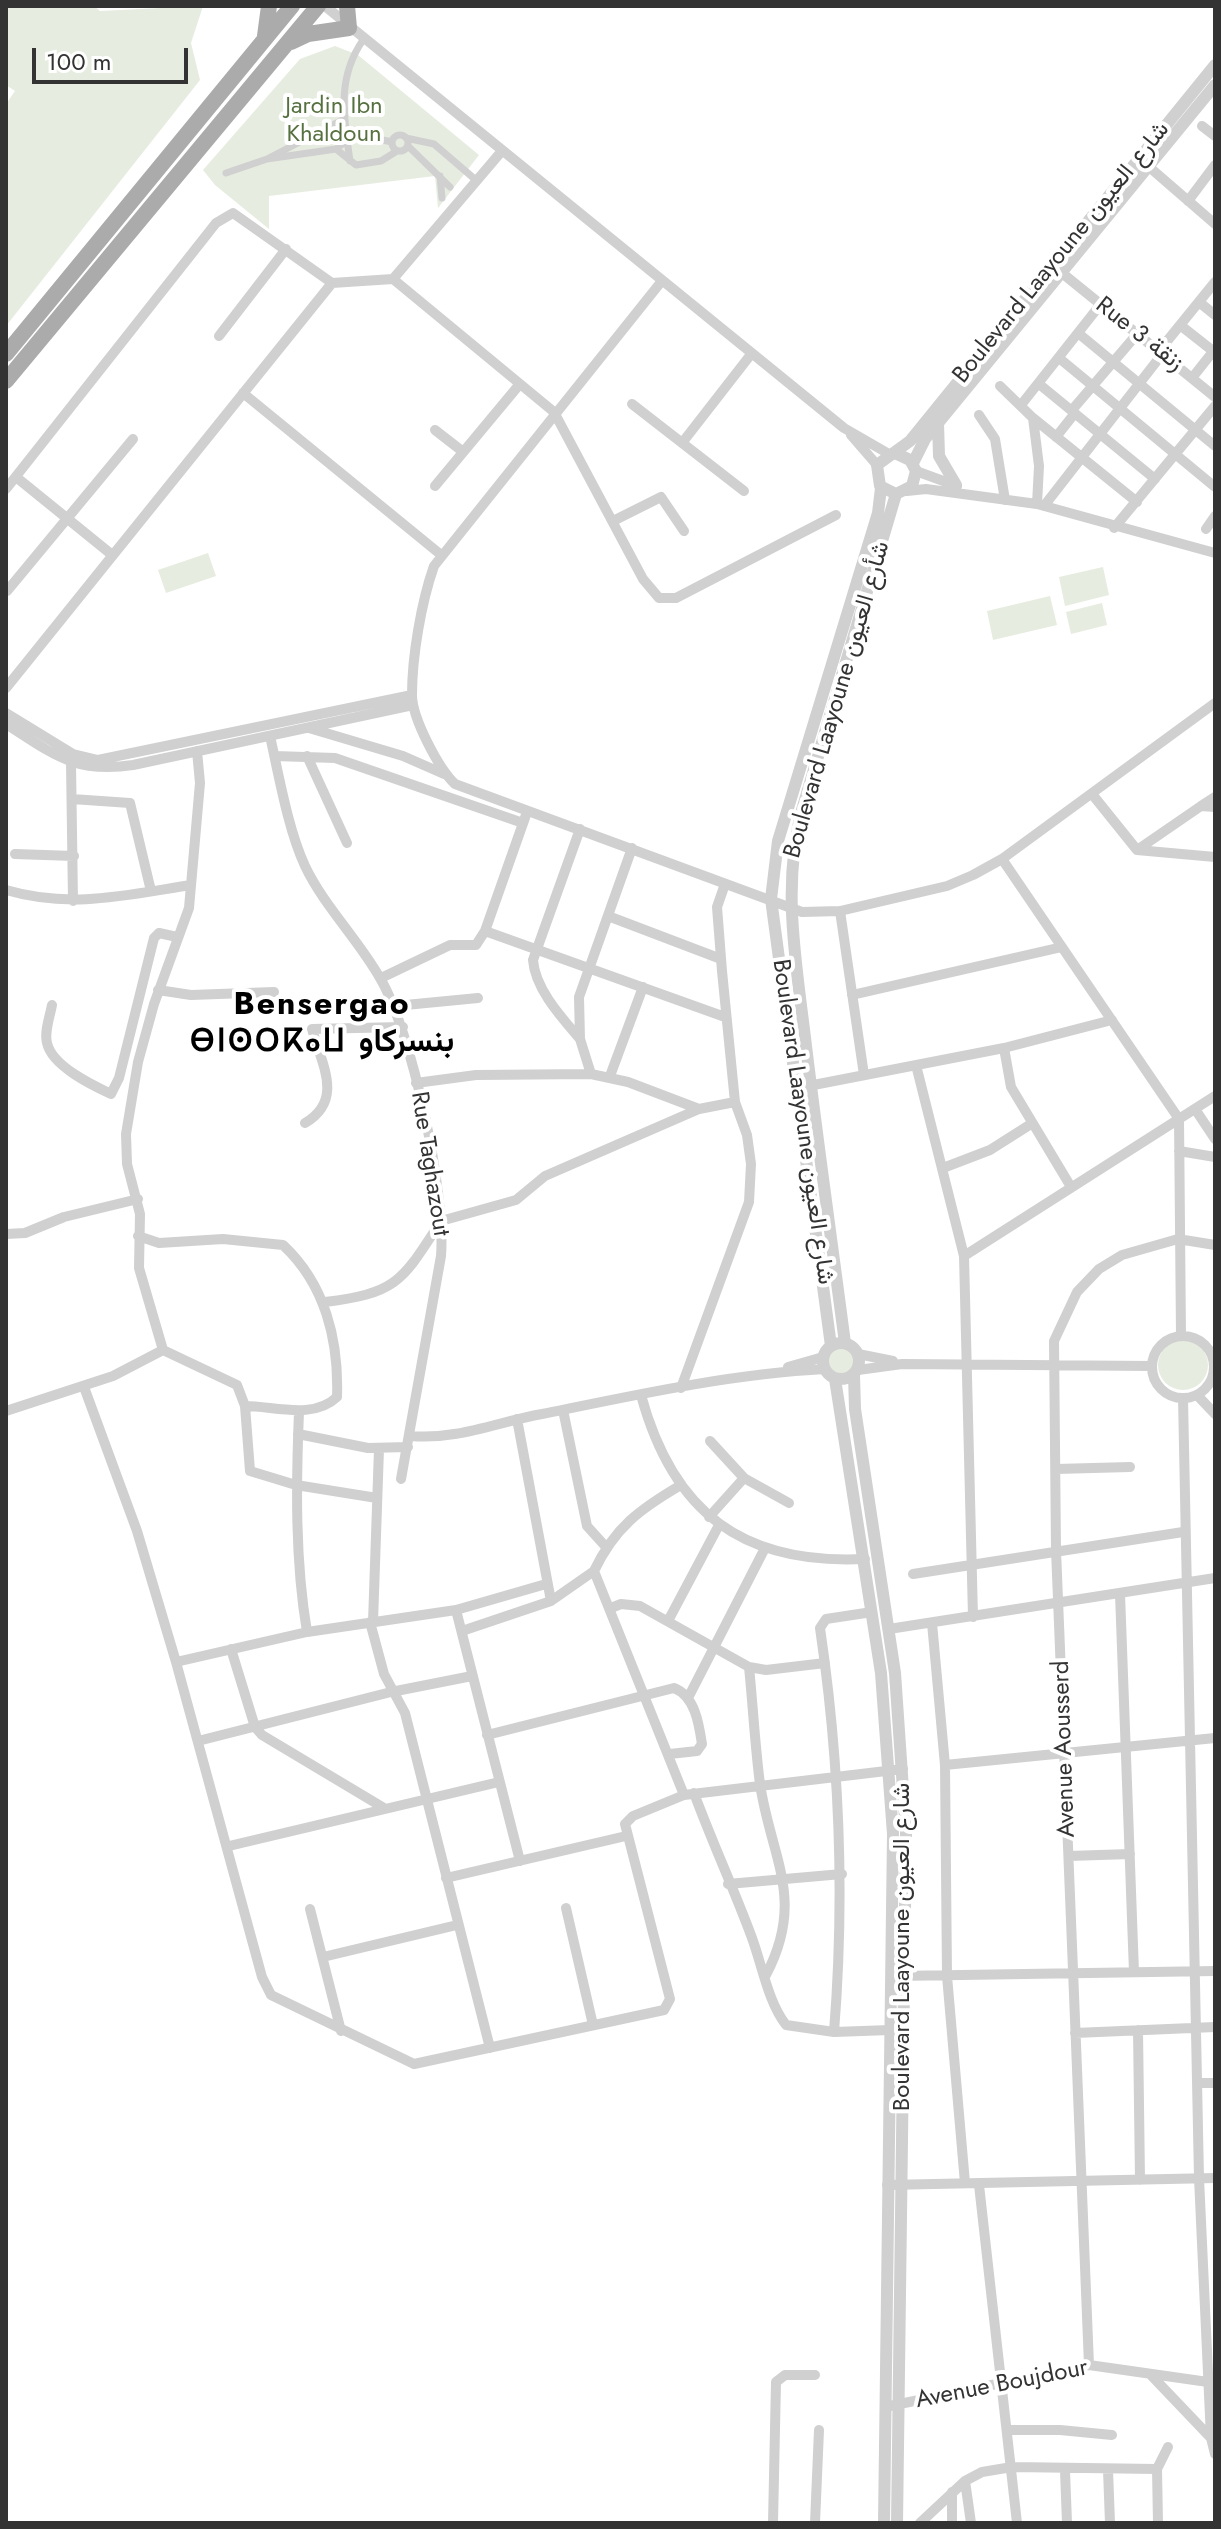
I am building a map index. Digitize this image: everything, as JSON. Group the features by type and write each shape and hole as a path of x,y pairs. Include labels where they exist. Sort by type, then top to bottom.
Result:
{"main road":[{"path":"265,38 269,6"},
{"path":"6,354 292,6"},
{"path":"6,381 318,6"},
{"path":"282,46 308,34 349,28 347,6"}],"street":[{"path":"325,6 363,40 844,428 877,465 876,480 881,488 901,493 926,489 1041,505 1114,528 1215,553"},
{"path":"350,161 344,119 346,73 363,40"},
{"name":"Boulevard Laayoune شارع العيون","path":"892,453 910,441 1215,65"},
{"name":"Boulevard Laayoune شارع العيون","path":"915,467 921,445 938,423 1215,85"},
{"path":"226,173 267,159 344,119"},
{"path":"1202,126 1215,136"},
{"path":"267,159 336,149 347,137 363,134 392,142 397,151"},
{"path":"392,142 397,136 407,142 450,187"},
{"path":"336,149 356,165 372,164 407,142 434,144 477,181"},
{"path":"393,279 501,152"},
{"path":"1148,166 1215,224"},
{"path":"1188,201 1213,171"},
{"path":"439,173 442,198"},
{"path":"6,489 224,216 237,213 332,283 393,279 554,412 643,579 659,598 667,600 836,515"},
{"path":"219,336 286,249"},
{"name":"Rue 3 زنقة","path":"1062,273 1215,397"},
{"path":"444,774 412,700 424,593 440,554 661,282"},
{"path":"1041,505 1120,409 1215,282"},
{"path":"6,688 332,283"},
{"path":"1199,302 1215,315"},
{"path":"1021,405 1100,305"},
{"path":"1180,325 1214,350 1192,378"},
{"path":"1078,333 1215,446"},
{"path":"1056,437 1093,386 1138,333"},
{"path":"682,443 752,353"},
{"path":"1059,358 1215,487"},
{"path":"1039,384 1155,479"},
{"path":"435,486 519,385"},
{"path":"1000,386 1033,418 1137,502"},
{"path":"243,393 440,554"},
{"path":"632,404 744,491"},
{"path":"1114,528 1215,406"},
{"path":"979,415 995,439 1005,500"},
{"path":"1033,418 1041,505"},
{"path":"938,423 939,456 956,485"},
{"path":"844,428 973,494"},
{"path":"435,430 462,451"},
{"path":"7,591 133,439"},
{"path":"877,465 892,453"},
{"path":"901,493 912,486 915,467"},
{"path":"16,477 111,554"},
{"name":"Boulevard Laayoune شأرع العيون","path":"771,899 776,849 878,513 881,488"},
{"name":"Boulevard Laayoune شأرع العيون","path":"791,907 793,842 901,493"},
{"path":"613,521 661,497 684,531"},
{"path":"1206,529 1215,516"},
{"path":"6,713 73,754 98,760 412,700"},
{"path":"6,724 71,763 111,768 307,728 412,700"},
{"path":"307,728 403,756 444,774 472,793 580,829 802,912 840,911 947,886 1002,859 1215,703"},
{"name":"Rue Taghazout","path":"270,736 305,867 381,978 403,1027 441,1221 439,1283 401,1479"},
{"path":"163,1350 140,1276 138,1199 125,1149 130,1101 158,990 189,908 200,783 197,751"},
{"path":"275,756 335,758 523,823"},
{"path":"307,756 347,843"},
{"path":"71,763 73,901"},
{"path":"1092,794 1137,850 1215,857"},
{"path":"1137,850 1215,797"},
{"path":"72,799 130,803 151,891"},
{"path":"1201,806 1215,807"},
{"path":"381,978 450,945 476,945 485,931 527,812"},
{"path":"580,829 535,948 534,971 562,1018 580,1039"},
{"path":"591,1074 580,1039 577,1010 588,968 632,848"},
{"path":"15,854 74,856"},
{"path":"1002,859 1179,1119 1181,1335"},
{"path":"681,1388 749,1202 751,1164 747,1135 735,1102 725,1017 717,907 725,884"},
{"path":"6,890 47,901 73,901 191,885"},
{"name":"Boulevard Laayoune شارع العيون","path":"771,899 845,1343"},
{"name":"Boulevard Laayoune شارع العيون","path":"791,907 804,1087 831,1346"},
{"path":"840,911 864,1075"},
{"path":"608,916 721,959"},
{"path":"485,931 725,1017"},
{"path":"111,1094 119,1078 154,938 159,933 177,937"},
{"path":"852,995 1062,947"},
{"path":"610,1076 643,987"},
{"path":"158,990 191,995 274,992"},
{"path":"395,1006 478,998"},
{"path":"52,1005 46,1039 51,1053 78,1075 130,1101"},
{"path":"804,1087 1004,1048 1112,1020"},
{"path":"305,1123 322,1111 328,1102 328,1086 312,1029 403,1027"},
{"path":"1004,1048 1011,1087 1071,1187"},
{"path":"916,1065 964,1256 964,1366 973,1617"},
{"path":"416,1083 476,1075 591,1074 610,1076 699,1109"},
{"path":"964,1256 1215,1096"},
{"path":"325,1302 389,1289 413,1264 441,1221 516,1200 545,1176 699,1109 735,1102"},
{"path":"1195,1109 1215,1139"},
{"path":"943,1168 981,1155 1031,1124"},
{"path":"1179,1151 1215,1157"},
{"path":"6,1234 25,1233 64,1217 138,1199"},
{"path":"138,1236 159,1243 223,1239 283,1245 306,1268 325,1302 337,1397 329,1403 299,1412 245,1406"},
{"name":"Avenue Aousserd","path":"1089,2365 1079,2182 1056,1550 1054,1341 1063,1316 1077,1292 1099,1269 1122,1255 1178,1239 1215,1245"},
{"path":"1181,1335 1202,1342 1213,1361 1214,1372 1208,1385 1197,1395 1183,1398 1164,1392 1157,1385 1152,1366 1153,1357 1164,1342 1181,1335"},
{"path":"824,1363 831,1346 845,1343 858,1354 902,1364 1152,1366"},
{"path":"6,1411 84,1387 163,1350 231,1380 245,1406 248,1470 296,1485 377,1498"},
{"path":"856,1372 858,1354"},
{"path":"298,1434 379,1449 473,1433 517,1419 563,1410 824,1363"},
{"path":"824,1363 835,1379 845,1380 856,1372 902,1364"},
{"name":"Boulevard Laayoune شارع العيون","path":"856,1372 855,1409 889,1629 896,1770 893,1860 901,2185 884,2523"},
{"name":"Boulevard Laayoune شارع العيون","path":"835,1379 896,1770"},
{"path":"84,1387 137,1531 229,1846 262,1977 271,1995 341,2031 414,2064 664,2010 670,1999 626,1836 628,1819 689,1794 896,1770"},
{"path":"641,1395 661,1454 681,1485 719,1525 764,1550 820,1562 865,1559"},
{"path":"1197,1395 1215,1414"},
{"path":"1183,1398 1183,1532 1201,2253 1211,2382 1211,2438 1215,2454"},
{"path":"563,1410 587,1526 606,1547"},
{"path":"299,1412 296,1485 300,1585 307,1632"},
{"path":"517,1419 551,1601"},
{"path":"710,1441 744,1478 789,1503"},
{"path":"379,1449 372,1622 391,1692 405,1713 490,2048"},
{"path":"1056,1469 1130,1467"},
{"path":"709,1517 744,1478"},
{"path":"462,1631 551,1601 594,1571 606,1547 622,1526 681,1485"},
{"path":"668,1621 719,1525"},
{"path":"913,1574 1183,1532"},
{"path":"688,1698 764,1550"},
{"path":"594,1571 766,1975 777,2010 786,2025 834,2032 890,2030"},
{"path":"889,1629 1215,1578"},
{"path":"176,1662 307,1632 456,1610 546,1584"},
{"path":"1120,1594 1134,1972"},
{"path":"611,1608 621,1604 640,1606 749,1667 766,1670 825,1663"},
{"path":"456,1610 520,1861"},
{"path":"834,2032 842,1874 838,1775 820,1623 826,1619 872,1612"},
{"path":"932,1623 945,1765 947,1976 965,2183"},
{"path":"231,1649 255,1727 275,1744 384,1808"},
{"path":"749,1667 760,1785 785,1877 783,1932 766,1975"},
{"path":"198,1741 391,1692 472,1676"},
{"path":"487,1735 674,1688 688,1698 702,1744 697,1751 670,1754"},
{"path":"945,1765 1215,1738"},
{"path":"229,1846 499,1782"},
{"path":"446,1878 626,1836"},
{"path":"1069,1856 1130,1854"},
{"path":"728,1884 842,1874"},
{"path":"566,1908 593,2025"},
{"path":"310,1909 341,2031"},
{"path":"323,1957 457,1925"},
{"path":"898,1976 1215,1971"},
{"name":"Boulevard Laayoune شارع العيون","path":"897,2523 891,2406 887,2185 890,2030 898,1976"},
{"path":"1075,2033 1215,2027"},
{"path":"1138,2030 1140,2180"},
{"path":"1198,2083 1215,2083"},
{"path":"887,2185 1215,2178"},
{"path":"979,2185 1017,2523"},
{"path":"1201,2253 1215,2253"},
{"name":"Avenue Boujdour","path":"891,2406 1089,2365 1211,2382"},
{"path":"1150,2374 1211,2438"},
{"path":"773,2523 776,2382 785,2375 815,2375"},
{"path":"815,2523 819,2430"},
{"path":"1007,2430 1060,2430 1112,2435"},
{"path":"1158,2523 1157,2469 1168,2447"},
{"path":"920,2523 965,2481 982,2472 1012,2467 1065,2471 1157,2469"},
{"path":"1108,2470 1110,2523"},
{"path":"1065,2471 1067,2523"},
{"path":"965,2481 971,2523"},
{"path":"952,2492 952,2523"}],"green space":[{"path":"6,6 94,6 100,11 203,6 191,43 200,80 6,326 6,104 15,91 6,85"},
{"name":"Jardin Ibn Khaldoun","path":"335,46 358,55 479,155 438,208 435,176 269,196 269,229 215,185 203,170 300,59"},
{"path":"208,553 216,576 166,593 158,570"},
{"path":"1103,567 1109,595 1065,606 1059,577"},
{"path":"1050,596 1057,625 993,640 987,611"},
{"path":"1102,603 1107,625 1071,634 1066,612"},
{"path":"1183,1340 1201,1347 1208,1365 1201,1383 1183,1390 1165,1383 1158,1365 1165,1347"},
{"path":"842,1345 853,1349 857,1360 853,1371 842,1375 831,1371 827,1360 831,1349"}],"district":[{"name":"Bensergao ⴱⵏⵙⵔⴽⴰⵡ بنسركاو","path":"322,1024"}]}
